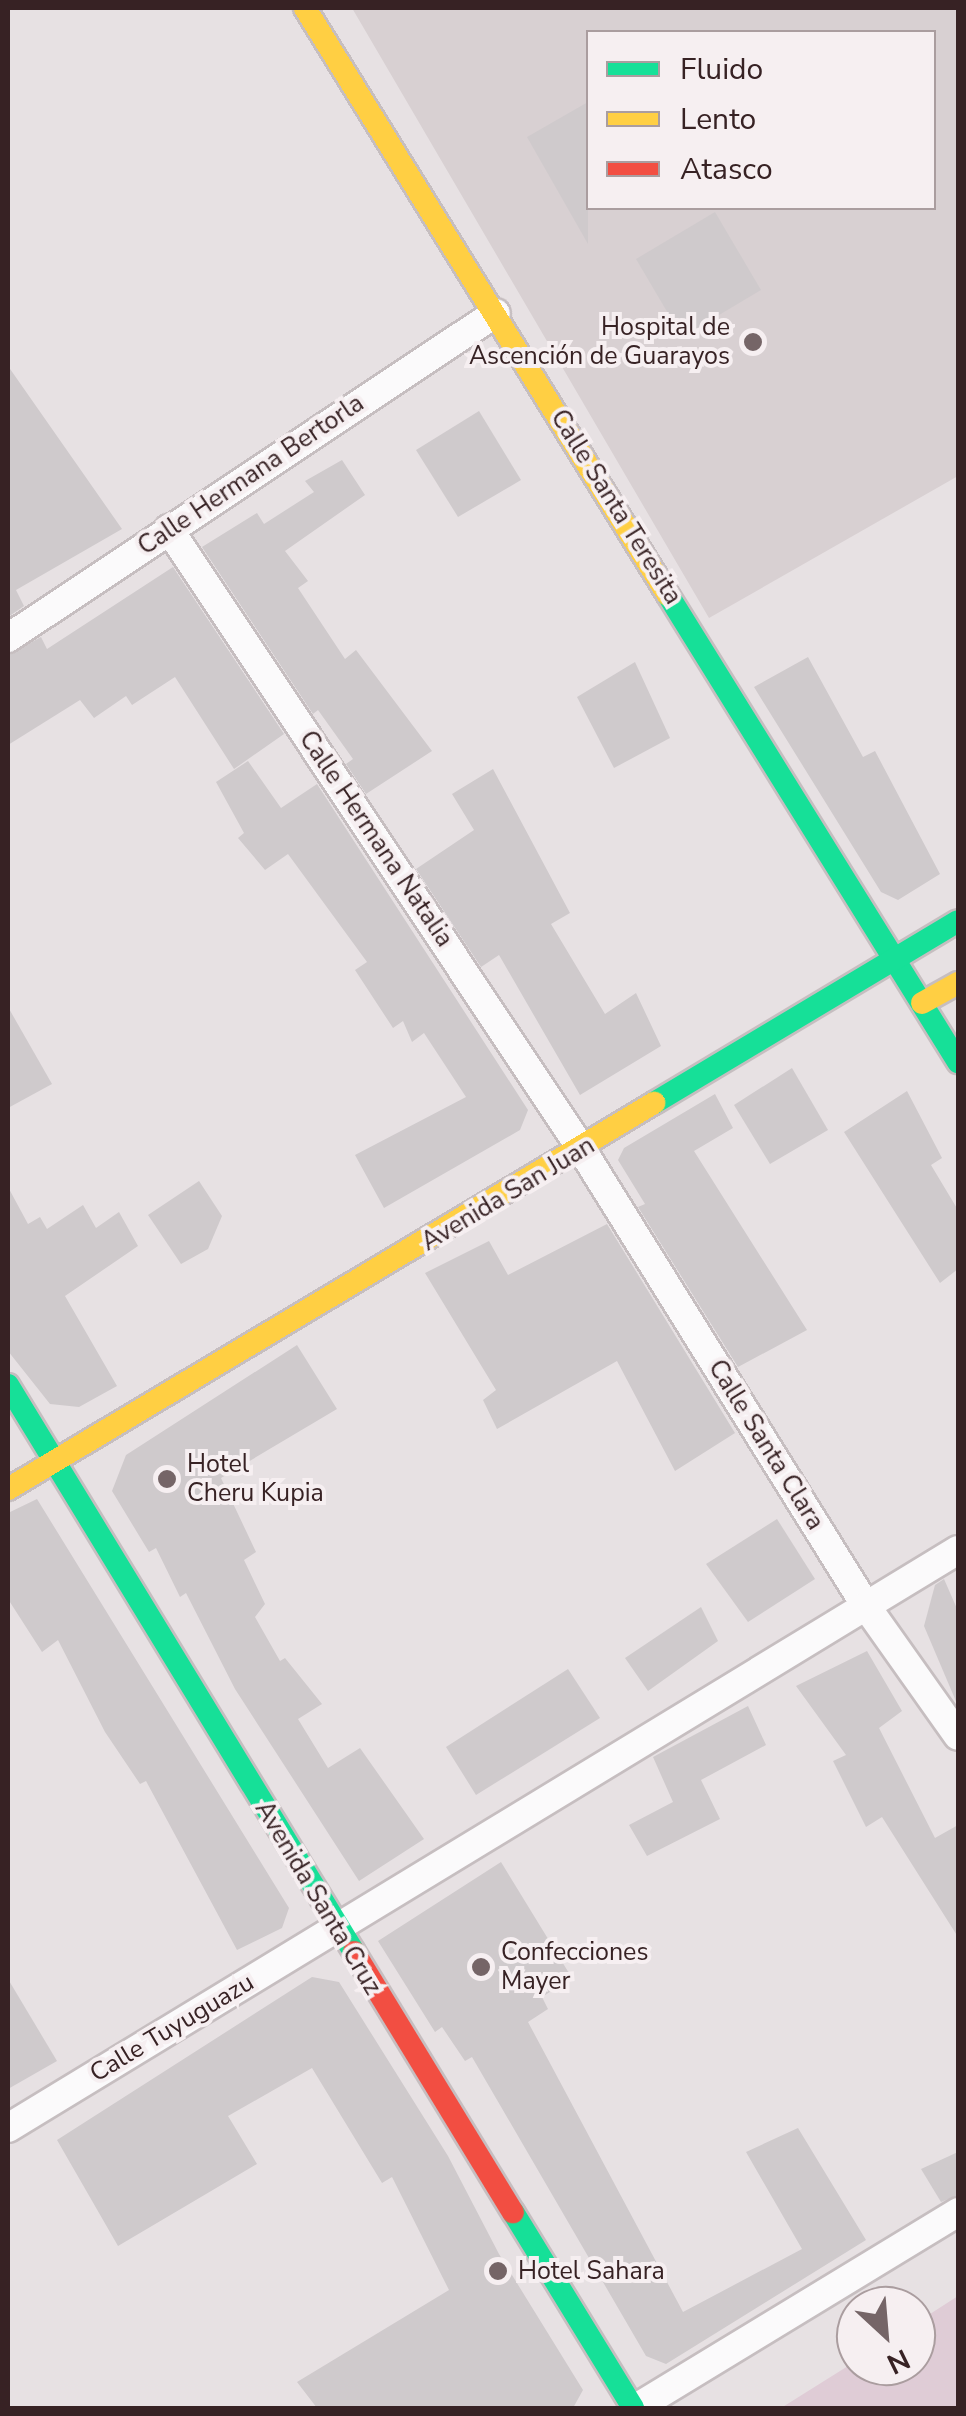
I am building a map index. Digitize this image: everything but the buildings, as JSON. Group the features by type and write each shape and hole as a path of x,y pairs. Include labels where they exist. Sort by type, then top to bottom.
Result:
{"street":[{"name":"Calle Santa Teresita","path":"305,8 958,1062"},
{"name":"Calle Hermana Bertorla","path":"8,638 496,312"},
{"name":"Calle Hermana Natalia","path":"169,529 582,1150"},
{"name":"Avenida San Juan","path":"8,1489 57,1465 958,920"},
{"path":"922,1003 958,983"},
{"name":"Calle Santa Clara","path":"582,1150 866,1606 958,1736"},
{"name":"Avenida Santa Cruz","path":"8,1385 336,1928 635,2408"},
{"name":"Calle Tuyuguazu","path":"8,2128 958,1550"},
{"path":"635,2408 958,2212"}],"shaded area":[{"name":"Hospital de Ascención de Guarayos","path":"352,8 958,8 958,476 709,618"},
{"path":"958,2296 958,2408 781,2408 836,2374 836,2386 936,2386 936,2310"}],"traffic: fast":[{"path":"668,595 958,1062"},
{"path":"654,1103 958,921"},
{"path":"8,1385 354,1952"},
{"path":"513,2212 633,2408"}],"traffic: slow":[{"path":"305,8 668,595"},
{"path":"922,1003 958,983"},
{"path":"8,1489 654,1103"}],"traffic: jam":[{"path":"354,1952 513,2212"}],"place":[{"name":"Hospital de Ascención de Guarayos","path":"753,342"},
{"name":"Hotel Cheru Kupia","path":"167,1479"},
{"name":"Confecciones Mayer","path":"481,1967"},
{"name":"Hotel Sahara","path":"498,2271"}]}
